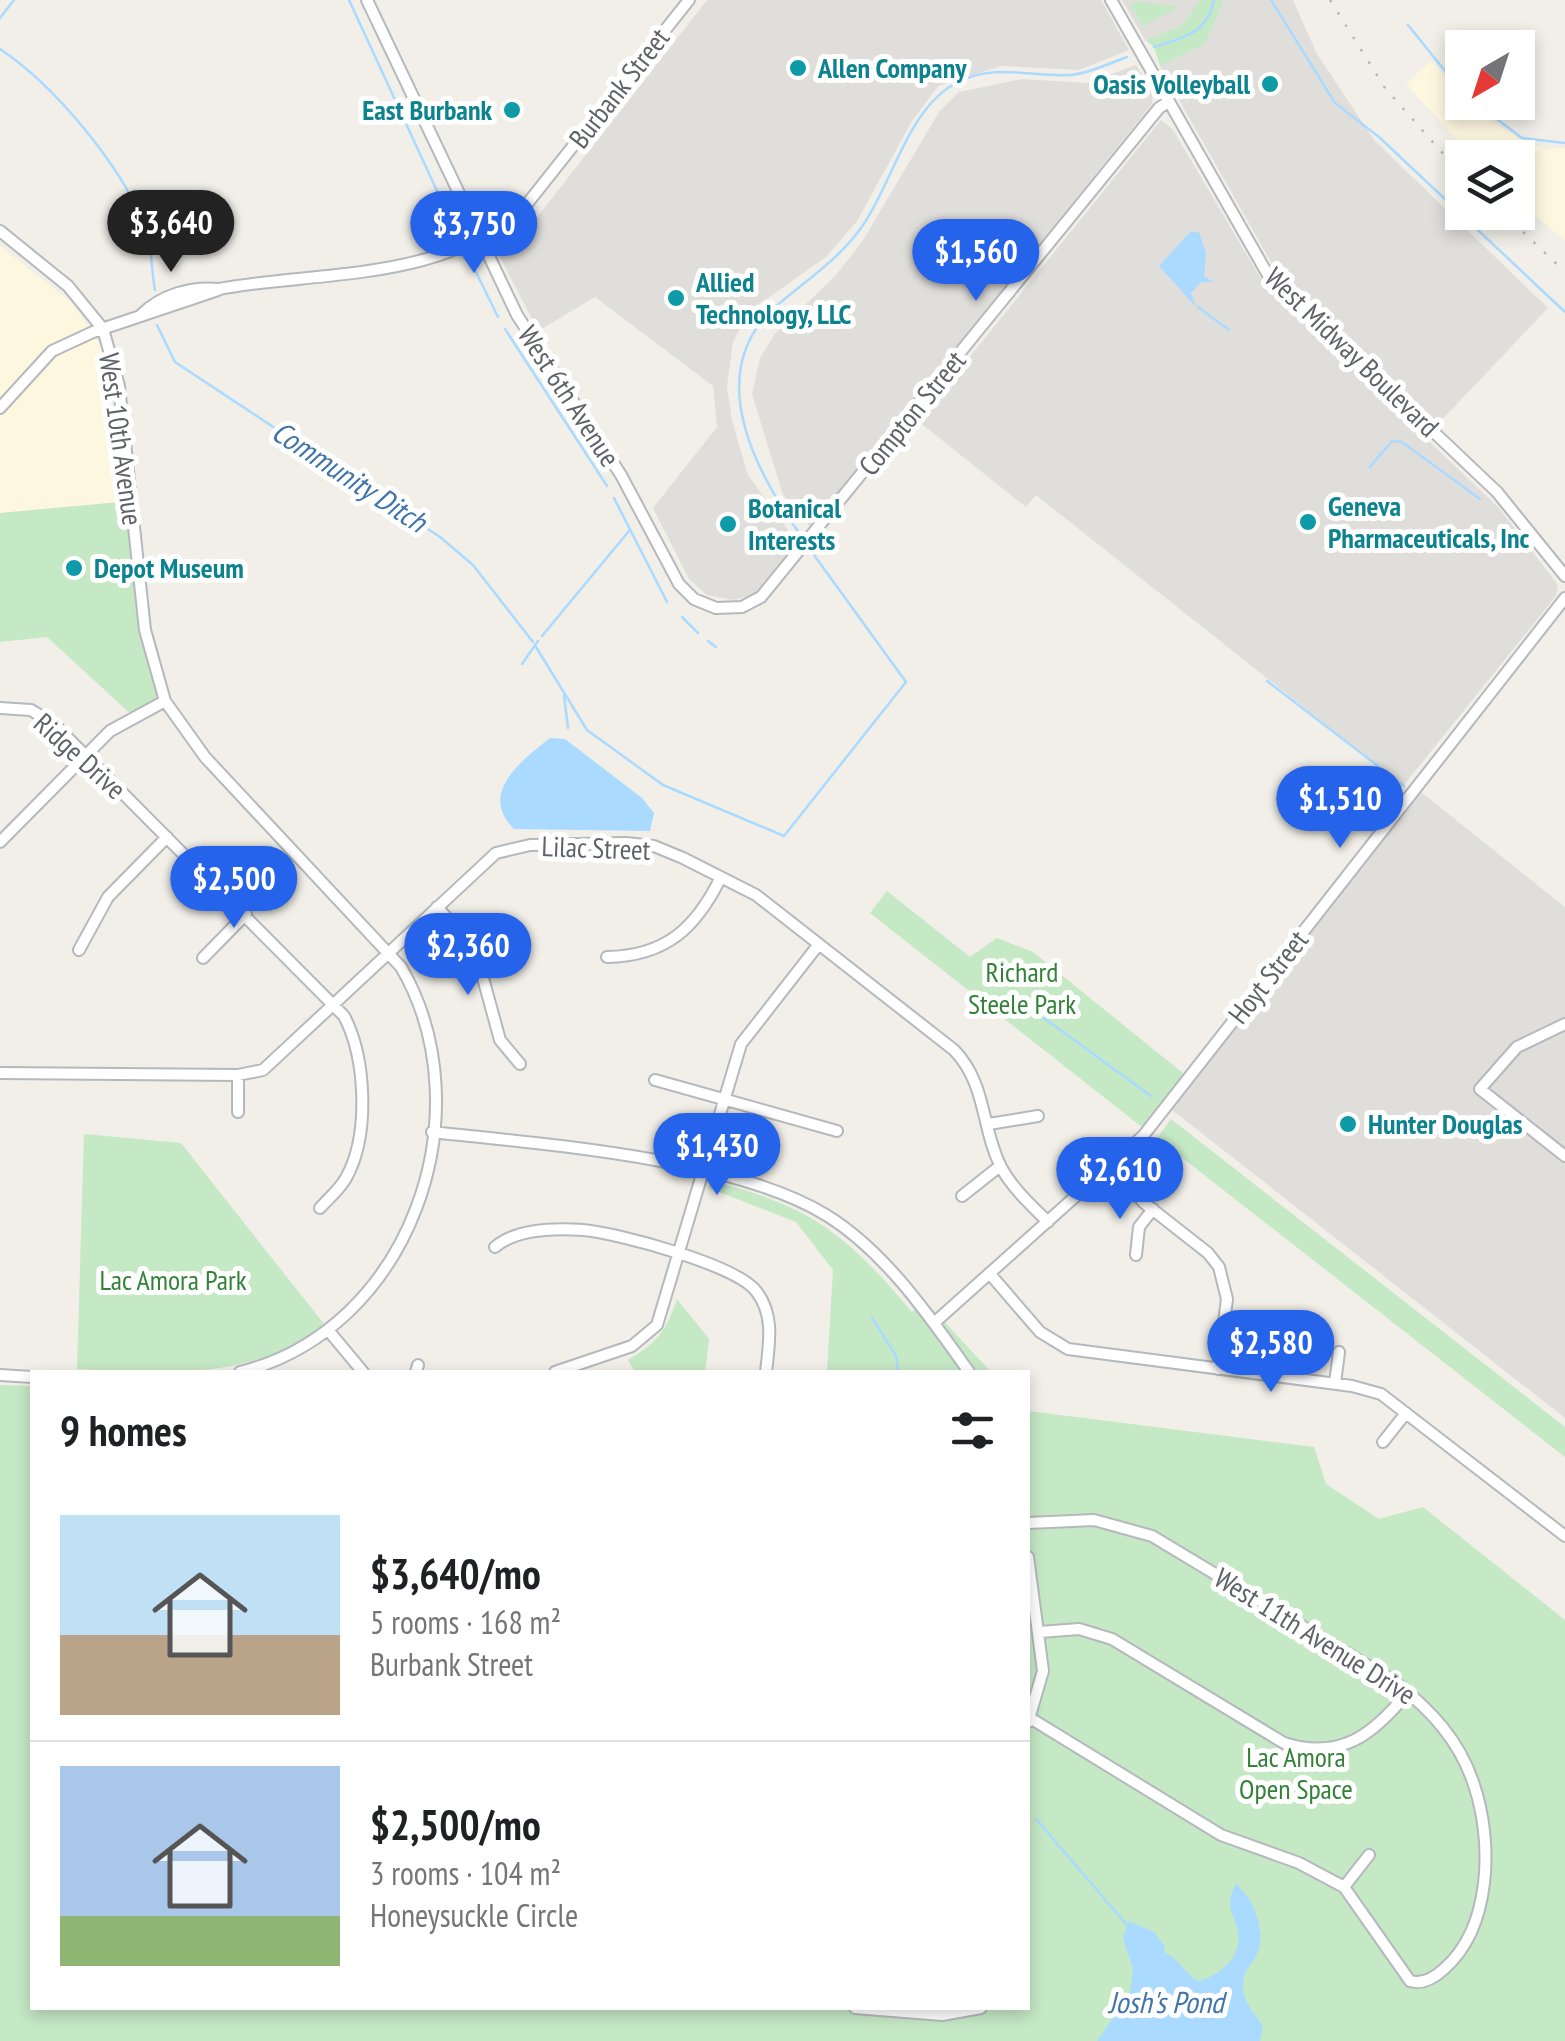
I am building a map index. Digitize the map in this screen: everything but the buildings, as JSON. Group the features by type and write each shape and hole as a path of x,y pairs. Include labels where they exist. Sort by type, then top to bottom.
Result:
{"street":[{"name":"West 6th Avenue","path":"367,0 519,319 586,418 644,519"},
{"name":"Burbank Street","path":"0,408 42,357 141,315 219,289 398,267 506,222 527,204 689,0"},
{"name":"West Midway Boulevard","path":"1111,0 1256,258 1276,284 1497,492 1565,576"},
{"name":"Compton Street","path":"644,519 686,593 716,608 742,607 756,600 1154,114 1168,102"},
{"name":"West 10th Avenue","path":"0,232 68,286 103,329 119,386 146,641 166,700 205,756 389,954 414,989 431,1034 436,1071 432,1132 420,1200 398,1252 372,1289 328,1330 278,1360 246,1370"},
{"name":"Hoyt Street","path":"934,1322 1143,1136 1565,598"},
{"path":"0,842 120,723 166,700"},
{"name":"Ridge Drive","path":"0,708 37,712 333,1002 356,1043 362,1094 350,1168 320,1208"},
{"path":"79,950 108,897 167,836"},
{"name":"Lilac Street","path":"0,1073 238,1075 263,1070 496,853 530,844 654,846 756,895 968,1065 1000,1166 1048,1222"},
{"path":"607,957 654,951 683,934 707,905 720,877"},
{"path":"437,907 475,949 500,1040 520,1064"},
{"path":"203,958 246,914"},
{"path":"573,1370 632,1346 652,1331 664,1311 741,1044 819,944"},
{"path":"1565,1024 1517,1047 1480,1089 1565,1156"},
{"path":"238,1075 238,1112"},
{"path":"655,1080 836,1131"},
{"path":"989,1124 1038,1116"},
{"path":"432,1132 704,1170 794,1198 827,1215 871,1251 934,1322 968,1370"},
{"path":"962,1196 1000,1166"},
{"path":"1112,1166 1153,1209 1208,1253 1221,1272 1226,1299 1218,1368"},
{"path":"1136,1255 1139,1227 1153,1209"},
{"path":"495,1247 508,1236 574,1230 730,1270 760,1295 770,1321 766,1370"},
{"path":"990,1274 1040,1332 1058,1344 1335,1383 1381,1394 1565,1536"},
{"path":"328,1330 362,1370"},
{"path":"1335,1383 1339,1352"},
{"path":"0,1376 30,1376"},
{"path":"1383,1442 1406,1413"},
{"name":"West 11th Avenue Drive","path":"1030,1523 1094,1520 1152,1536 1408,1692 1440,1723 1466,1762 1484,1831 1484,1874 1471,1929 1455,1959 1430,1980 1418,1984 1406,1978 1344,1887"},
{"path":"1030,1570 1044,1671 1030,1717"},
{"path":"1040,1632 1080,1630 1112,1639 1275,1738 1310,1750 1338,1748 1370,1734 1408,1692"},
{"path":"1030,1721 1232,1840 1310,1868 1344,1887 1370,1855"},
{"path":"880,2010 942,2015 971,2010"}],"shaded area":[{"path":"707,0 1101,0 1129,50 1079,70 1001,66 938,86 912,121 857,221 826,257 749,311 733,342 727,386 732,421 748,475 798,544 757,594 733,600 707,595 689,579 653,508 717,427 713,386 595,297 538,331 496,249 531,225"},
{"path":"1122,0 1200,0 1181,26 1145,40"},
{"path":"1224,0 1293,0 1317,54 1374,140 1445,209 1445,230 1467,230 1548,308 1438,424 1272,264 1160,66 1205,44"},
{"path":"1431,61 1445,76 1445,120 1489,120 1521,140 1457,140 1406,84"},
{"path":"1136,65 1153,93 1152,104 811,528 783,495 752,394 760,358 775,334 835,276 862,242 939,112 959,92 1022,79 1087,83"},
{"path":"1161,120 1173,130 1264,284 1499,508 1558,585 1556,596 1403,786 1036,495 1026,507 918,421"},
{"path":"1535,145 1565,148 1565,241 1535,215"},
{"path":"0,246 72,303 101,346 122,502 0,513"},
{"path":"1416,788 1565,907 1565,1418 1167,1106"}],"green space":[{"path":"1200,0 1224,0 1205,44 1160,66 1154,47 1145,40 1181,26"},
{"path":"1137,1 1179,7 1143,26 1130,5"},
{"path":"131,501 145,630 165,701 133,716 47,637 0,642 0,513"},
{"name":"Richard Steele Park","path":"887,891 970,957 997,938 1033,952 1189,1078 1147,1131 870,913"},
{"path":"1171,1119 1565,1427 1565,1457 1157,1138"},
{"name":"Lac Amora Park","path":"84,1134 181,1143 324,1324 296,1343 237,1365 206,1370 77,1369"},
{"path":"711,1181 776,1201 825,1227 867,1262 912,1312 925,1301 989,1370 827,1370 833,1270 796,1222 709,1188"},
{"path":"677,1299 709,1339 705,1370 634,1370 628,1360 646,1348 669,1320"},
{"name":"Lac Amora Open Space","path":"0,1385 30,1386 30,2010 1030,2010 1030,1411 1314,1447 1326,1484 1379,1519 1423,1507 1565,1620 1565,2041 0,2041"}],"water":[{"path":"1190,232 1199,232 1206,253 1204,277 1215,282 1201,282 1191,293 1196,307 1159,266"},
{"path":"550,738 565,739 642,798 654,813 650,831 514,829 500,803 502,790 516,767"},
{"name":"Josh's Pond","path":"1236,1884 1253,1907 1260,1927 1259,1947 1246,1973 1243,1991 1263,2027 1260,2041 1097,2041 1130,1993 1133,1969 1123,1938 1129,1921 1154,1932 1165,1946 1164,1952 1193,1978 1206,1979 1229,1963 1237,1947 1239,1938 1230,1902"}],"waterway":[{"path":"0,18 14,0"},
{"path":"349,0 455,230"},
{"name":"Community Ditch","path":"1154,47 1200,27 1214,0"},
{"name":"Community Ditch","path":"1271,0 1335,103 1379,137 1565,312"},
{"path":"1408,25 1445,71"},
{"name":"Community Ditch","path":"0,49 62,103 117,174 146,229 155,290"},
{"name":"Community Ditch","path":"799,533 766,480 743,421 739,391 742,362 753,334 774,308 854,238 874,208 914,127 941,94 958,82 985,73 1070,75 1127,57"},
{"path":"1498,120 1522,138 1565,143"},
{"path":"470,260 498,317"},
{"path":"1198,307 1229,330"},
{"name":"Community Ditch","path":"157,325 175,362 440,537 473,565 533,642"},
{"path":"505,329 607,486"},
{"path":"1370,467 1392,441 1402,442 1480,499"},
{"path":"614,498 667,602"},
{"path":"542,636 629,531"},
{"name":"Community Ditch","path":"536,647 587,730 663,785 784,836 906,682 814,555"},
{"path":"682,617 698,633"},
{"path":"522,664 538,641"},
{"path":"708,641 716,647"},
{"path":"1267,681 1404,786"},
{"path":"564,696 568,728"},
{"path":"1037,1013 1151,1096"},
{"path":"872,1318 896,1356 898,1370"},
{"path":"1036,1819 1127,1925"}],"railway":[{"path":"1330,0 1385,88 1445,156"},
{"path":"1521,230 1565,272"}],"place":[{"name":"Allen Company","path":"798,68"},
{"name":"Oasis Volleyball","path":"1270,84"},
{"name":"East Burbank","path":"512,110"},
{"name":"Allied Technology, LLC","path":"676,298"},
{"name":"Geneva Pharmaceuticals, Inc","path":"1308,522"},
{"name":"Botanical Interests","path":"728,524"},
{"name":"Depot Museum","path":"74,568"},
{"name":"Hunter Douglas","path":"1348,1124"}]}
